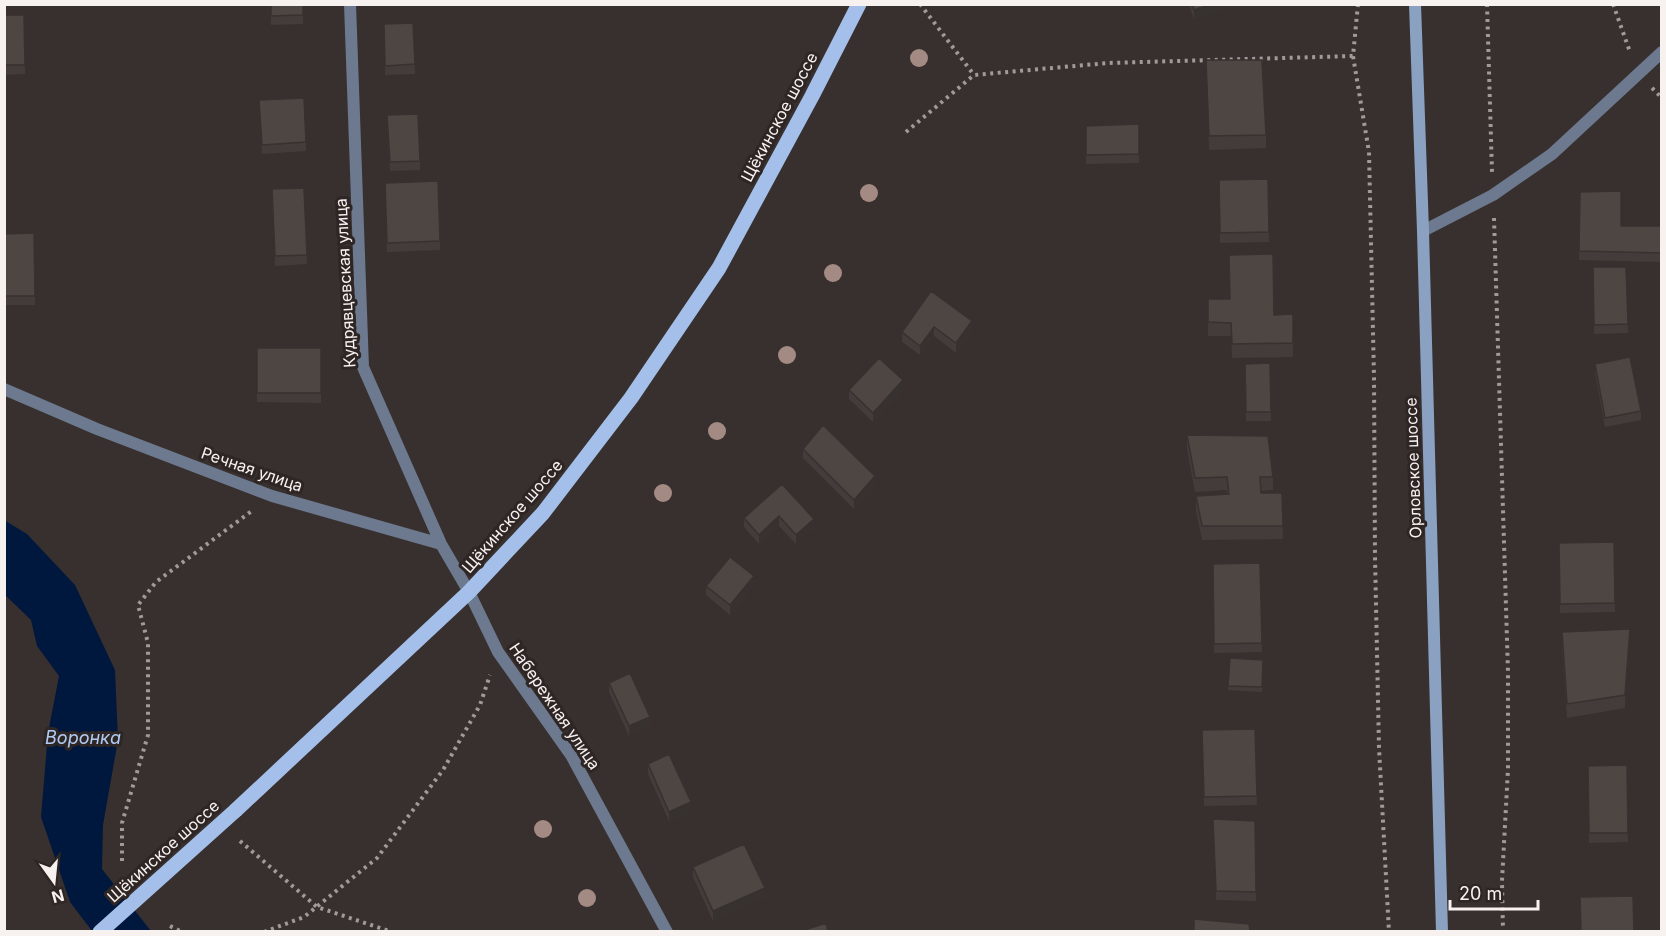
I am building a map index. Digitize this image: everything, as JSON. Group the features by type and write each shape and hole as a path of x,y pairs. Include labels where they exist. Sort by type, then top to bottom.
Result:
{"main road":[{"name":"Щёкинское шоссе","path":"100,932 236,810 469,592 543,513 631,398 719,268 859,4"},
{"name":"Орловское шоссе","path":"1415,4 1442,932"}],"street":[{"name":"Кудрявцевская улица","path":"350,4 363,367 441,544"},
{"path":"1423,231 1493,195 1552,154 1662,52"},
{"name":"Речная улица","path":"4,389 97,429 272,496 441,544"},
{"path":"441,544 469,592"},
{"name":"Набережная улица","path":"469,592 498,652 572,755 667,932"}],"path":[{"path":"920,4 974,75"},
{"path":"1358,4 1353,56 1369,152 1378,712 1389,932"},
{"path":"1487,4 1509,672 1508,769 1502,881 1503,932"},
{"path":"1613,4 1638,73"},
{"path":"906,132 974,75 1108,63 1353,56"},
{"path":"123,861 122,823 148,735 148,643 138,605 156,582 272,496"},
{"path":"264,932 304,916 377,858 443,770 480,705 498,652"},
{"path":"240,841 317,906 392,932"},
{"path":"170,926 182,932"}],"water":[{"name":"Воронка","path":"4,520 27,534 75,585 115,670 118,740 103,825 102,869 151,931 92,931 70,902 41,817 48,733 59,676 37,646 31,620 5,595"}],"building":[{"path":"271,4 303,4 303,15 271,16"},
{"path":"1192,4 1211,4 1194,10"},
{"path":"4,15 24,15 25,65 4,65"},
{"path":"413,23 415,64 385,66 384,24"},
{"path":"1206,60 1262,60 1266,135 1209,136"},
{"path":"304,98 306,142 262,145 259,100"},
{"path":"418,114 420,161 390,162 387,115"},
{"path":"1139,124 1139,154 1086,155 1086,126"},
{"path":"1268,179 1269,232 1220,233 1219,180"},
{"path":"438,181 440,241 387,243 385,183"},
{"path":"304,188 307,255 275,256 272,189"},
{"path":"1621,191 1621,226 1662,226 1662,253 1579,251 1580,192"},
{"path":"34,233 35,296 4,296 4,234"},
{"path":"1273,254 1274,315 1293,314 1293,343 1232,344 1231,323 1208,322 1208,299 1230,299 1229,255"},
{"path":"1593,267 1626,267 1628,324 1594,325"},
{"path":"931,291 972,321 956,343 934,327 920,346 902,332"},
{"path":"257,348 321,348 321,393 257,393"},
{"path":"1630,357 1641,411 1605,418 1595,364"},
{"path":"879,358 903,380 873,413 849,390"},
{"path":"1270,363 1271,412 1246,412 1245,364"},
{"path":"823,425 875,476 854,500 803,449"},
{"path":"1187,435 1268,436 1273,477 1260,477 1261,493 1282,493 1283,526 1202,526 1196,496 1229,494 1227,477 1195,478"},
{"path":"782,484 814,519 796,535 779,516 759,535 744,518"},
{"path":"1614,542 1615,603 1560,604 1559,543"},
{"path":"730,557 754,576 730,605 706,586"},
{"path":"1260,563 1262,643 1214,644 1213,564"},
{"path":"1630,629 1625,695 1567,704 1562,632"},
{"path":"1230,658 1263,660 1262,687 1228,686"},
{"path":"630,673 650,717 629,726 609,683"},
{"path":"1255,729 1257,796 1204,797 1202,730"},
{"path":"669,754 691,802 669,812 648,764"},
{"path":"1627,765 1628,833 1589,833 1588,766"},
{"path":"1213,819 1255,821 1256,892 1216,891"},
{"path":"744,844 765,888 713,911 693,867"},
{"path":"1633,896 1634,932 1581,932 1580,897"},
{"path":"1194,919 1249,924 1250,932 1194,932"},
{"path":"826,923 828,932 799,932"}]}
